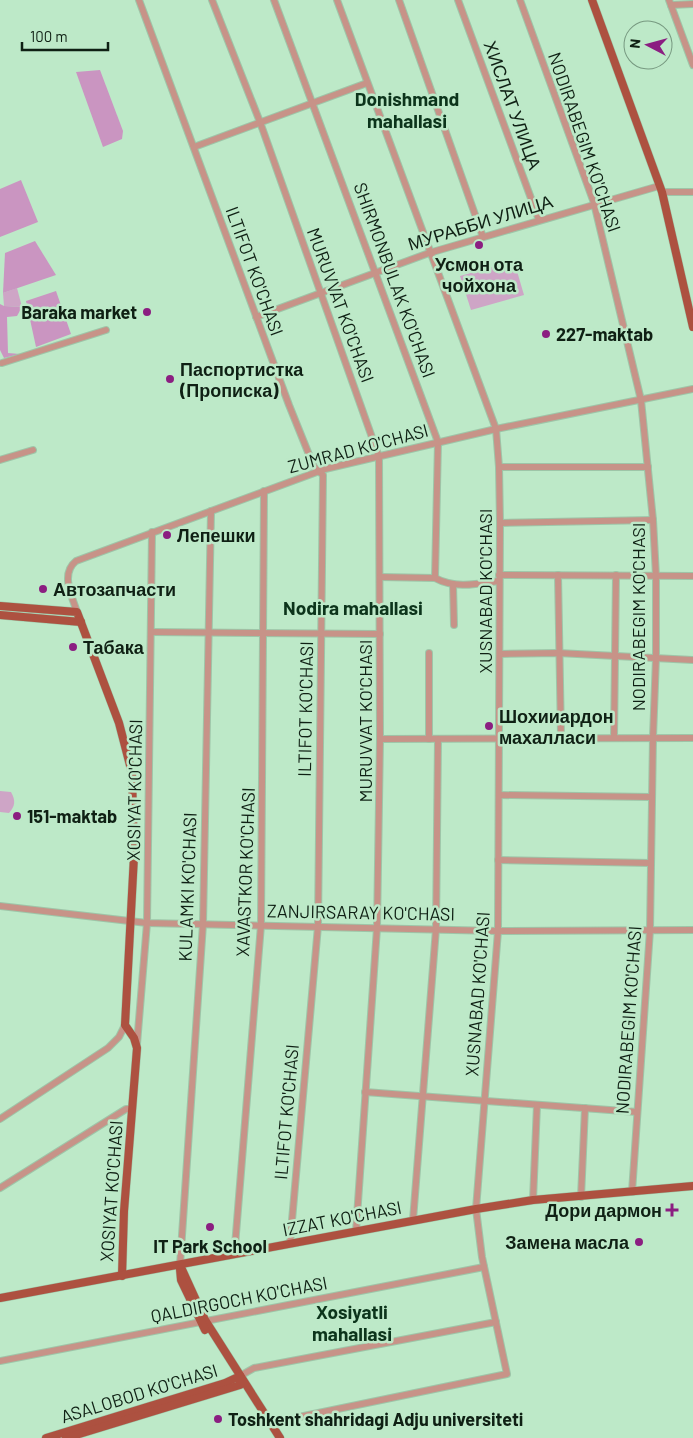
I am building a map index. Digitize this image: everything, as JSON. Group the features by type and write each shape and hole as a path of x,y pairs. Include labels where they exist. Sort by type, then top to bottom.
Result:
{"main road":[{"path":"592,0 660,189 693,327"},
{"path":"0,606 77,612"},
{"name":"ZUMRAD KO'CHASI","path":"77,612 81,622"},
{"path":"0,615 81,622"},
{"name":"XOSIYAT KO'CHASI","path":"81,622 119,723 131,764 134,856 125,1025"},
{"path":"125,1025 134,1038 137,1048"},
{"name":"XOSIYAT KO'CHASI","path":"122,1276 137,1048"},
{"name":"IZZAT KO'CHASI","path":"0,1298 476,1209 534,1200 693,1186"},
{"path":"180,1264 181,1280 202,1321 274,1438"},
{"name":"ASALOBOD KO'CHASI","path":"46,1438 239,1380"},
{"name":"ASALOBOD KO'CHASI","path":"66,1438 239,1380"},
{"path":"267,1424 280,1438"}],"street":[{"name":"ILTIFOT KO'CHASI","path":"140,0 289,405 314,467 323,475 318,926 290,1243"},
{"name":"MURUVVAT KO'CHASI","path":"212,0 260,122 379,456 380,739 377,928 356,1230"},
{"name":"SHIRMONBULAK KO'CHASI","path":"274,0 377,272 438,442 435,578"},
{"name":"XUSNABAD KO'CHASI","path":"267,1424 507,1374 484,1267 476,1209 498,931 500,654 498,578 500,523 496,429 429,253 337,0"},
{"path":"399,0 484,237"},
{"name":"ХИСЛАТ УЛИЦА","path":"458,0 539,220"},
{"name":"NODIRABEGIM KO'CHASI","path":"520,0 594,203 641,400 653,520 656,576 656,658 651,798 650,930 632,1192"},
{"path":"693,4 670,3 693,65"},
{"path":"194,147 313,101 366,83"},
{"name":"МУРАББИ УЛИЦА","path":"256,317 429,253 594,203 660,189 693,192"},
{"path":"2,363 106,330"},
{"name":"ZUMRAD KO'CHASI","path":"77,612 68,580 68,571 73,564 86,556 211,510 319,471 496,429 693,389"},
{"path":"0,460 33,450"},
{"path":"499,467 648,467"},
{"name":"XAVASTKOR KO'CHASI","path":"237,1254 235,1246 261,925 265,632 264,491"},
{"name":"KULAMKI KO'CHASI","path":"180,1264 203,924 211,510"},
{"path":"500,523 653,520"},
{"name":"XOSIYAT KO'CHASI","path":"137,1048 147,923 152,532"},
{"path":"380,577 435,578 453,584 472,585 498,578 558,575 693,576"},
{"path":"558,575 561,737"},
{"path":"614,738 616,575"},
{"path":"453,584 454,625"},
{"path":"151,632 380,634"},
{"path":"429,653 429,739"},
{"path":"500,654 558,653 693,660"},
{"path":"380,739 693,738"},
{"path":"413,1220 436,929 438,739"},
{"path":"498,795 651,798"},
{"path":"498,860 651,863"},
{"name":"ZANJIRSARAY KO'CHASI","path":"0,906 147,923 498,931 693,930"},
{"path":"0,1119 108,1048 119,1037 125,1025"},
{"path":"365,1092 637,1112"},
{"path":"534,1200 537,1105"},
{"path":"580,1197 585,1108"},
{"path":"0,1188 126,1109 132,1109"},
{"name":"QALDIRGOCH KO'CHASI","path":"0,1361 484,1267"},
{"name":"ASALOBOD KO'CHASI","path":"239,1380 254,1368 496,1322"}],"shaded area":[{"path":"100,70 123,131 122,139 103,147 76,72"},
{"path":"21,180 38,222 0,237 0,189"},
{"path":"35,241 56,275 3,293 5,253"},
{"path":"514,261 524,295 471,310 460,276"},
{"path":"17,288 22,307 4,306 3,293"},
{"path":"56,291 71,334 36,347 26,301"},
{"path":"0,304 22,307 17,316 7,317 8,353 20,354 4,358 0,350"},
{"path":"0,791 11,792 13,795 13,808 9,813 0,812"}],"place":[{"name":"Усмон ота чойхона","path":"479,245"},
{"name":"Baraka market","path":"147,312"},
{"name":"227-maktab","path":"546,334"},
{"name":"Паспортистка (Прописка)","path":"170,379"},
{"name":"Лепешки","path":"167,535"},
{"name":"Автозапчасти","path":"43,589"},
{"name":"Табака","path":"73,647"},
{"name":"Шохииардон махалласи","path":"489,726"},
{"name":"151-maktab","path":"17,816"},
{"name":"Дори дармон","path":"672,1210"},
{"name":"IT Park School","path":"210,1227"},
{"name":"Замена масла","path":"639,1242"},
{"name":"Toshkent shahridagi Adju universiteti","path":"218,1419"}],"district":[{"name":"Donishmand mahallasi","path":"407,109"},
{"name":"Nodira mahallasi","path":"353,607"},
{"name":"Xosiyatli mahallasi","path":"352,1322"}]}
